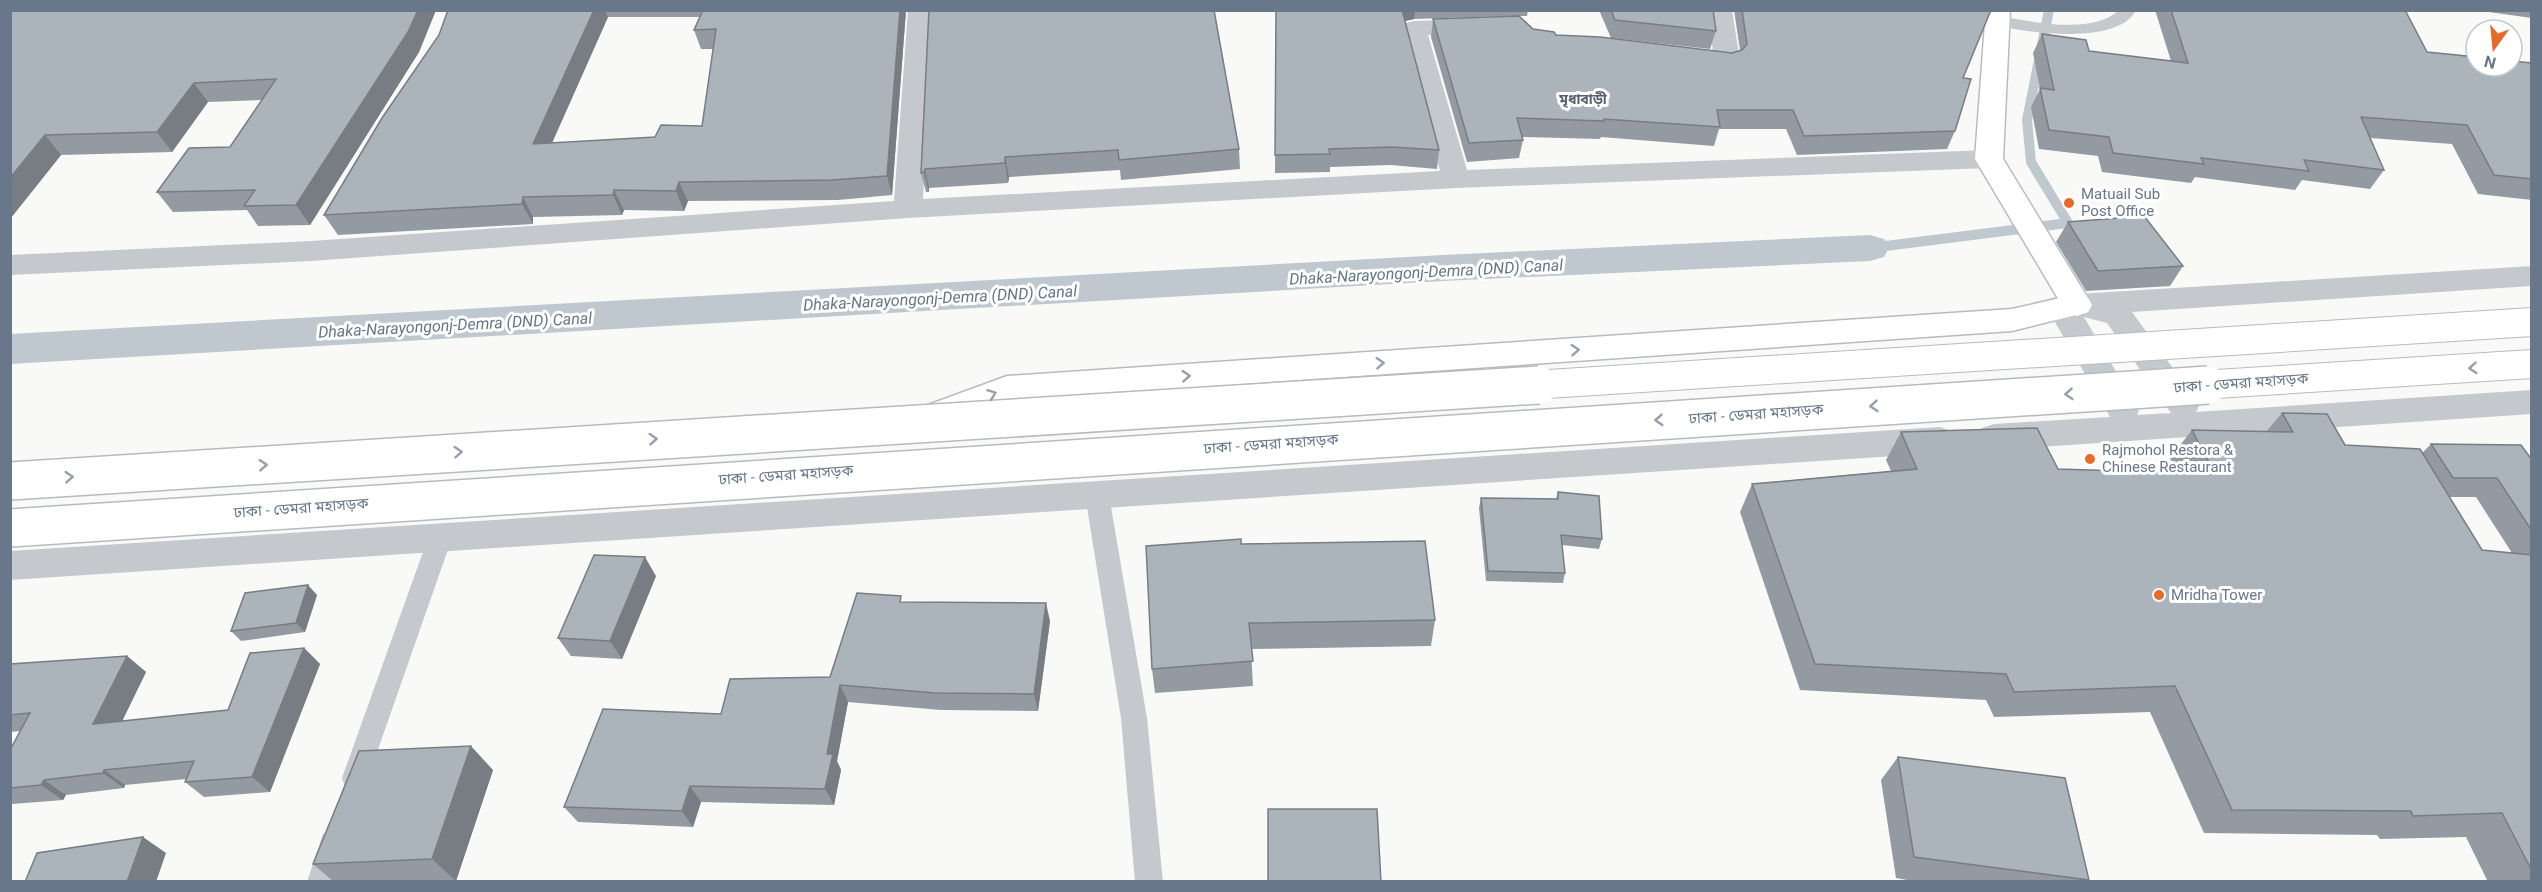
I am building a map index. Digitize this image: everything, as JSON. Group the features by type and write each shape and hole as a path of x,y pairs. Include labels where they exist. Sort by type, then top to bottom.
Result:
{"main road":[{"path":"918,422 1007,388 2013,320 2070,293 1995,169 2001,18"},
{"path":"10,481 2532,322"},
{"name":"ঢাকা - ডেমরা মহাসড়ক","path":"10,528 889,468 2532,364"}],"street":[{"path":"908,208 920,10"},
{"path":"1668,54 1727,61 1720,10"},
{"path":"1456,179 1411,20 1501,25"},
{"path":"10,265 311,251 908,208 1456,179 1995,169"},
{"path":"311,251 328,223"},
{"path":"2070,293 2532,276"},
{"path":"2070,293 2118,315 2195,424"},
{"path":"2070,293 2067,317 2134,428"},
{"path":"10,566 2532,402"}],"lane":[{"path":"2001,18 2070,32 2111,23 2125,16 2128,10"},
{"path":"1097,495 1134,718 1149,882"},
{"path":"321,882 440,538"}],"building":[{"path":"10,10 418,10 408,32 296,205 244,206 255,190 157,192 189,148 230,147 276,79 194,83 157,132 45,135 10,178"},
{"path":"448,10 594,10 533,144 655,137 661,125 702,126 716,29 694,30 703,10 900,10 887,176 832,180 679,182 676,191 614,190 613,195 523,197 522,204 324,215 382,118 439,35"},
{"path":"929,10 1214,10 1239,149 1119,160 1118,150 1005,157 1005,163 925,169 921,173"},
{"path":"1276,10 1402,10 1439,150 1392,147 1329,149 1330,154 1275,155"},
{"path":"1611,10 1713,10 1716,31 1615,20"},
{"path":"1742,10 1991,10 1963,78 1971,79 1955,131 1804,136 1793,110 1717,110 1720,127 1604,119 1604,121 1517,118 1523,140 1469,143 1433,19 1519,16 1533,29 1554,32 1556,35 1600,37 1732,53 1742,50 1747,44"},
{"path":"2171,10 2405,10 2427,52 2464,56 2464,78 2524,78 2524,62 2532,63 2532,179 2494,175 2467,125 2361,117 2384,170 2304,160 2309,171 2201,158 2204,164 2113,153 2109,137 2049,130 2040,88 2054,90 2042,34 2086,40 2089,51 2188,63"},
{"path":"2144,216 2183,266 2098,271 2068,222"},
{"path":"2282,413 2327,414 2345,445 2420,449 2482,550 2532,555 2532,871 2502,813 2413,816 2411,811 2232,810 2175,686 2014,692 2006,674 1815,664 1752,484 1917,469 1901,432 2037,428 2058,469 2215,474 2192,430 2293,432"},
{"path":"2431,444 2521,445 2532,460 2532,531 2497,478 2453,478"},
{"path":"1558,492 1599,496 1602,539 1561,535 1565,573 1488,571 1481,498 1558,499"},
{"path":"1241,539 1241,544 1425,541 1435,620 1249,623 1253,661 1152,669 1146,546"},
{"path":"594,555 645,557 610,641 558,638"},
{"path":"308,585 296,623 231,631 245,593"},
{"path":"857,593 901,596 900,602 1046,603 1034,694 935,693 840,685 827,754 833,754 825,789 690,786 682,811 564,807 603,709 721,714 730,679 830,677"},
{"path":"304,648 252,777 185,782 194,761 104,770 103,773 44,780 41,785 10,788 10,750 30,713 10,715 10,664 127,656 93,724 228,710 250,653"},
{"path":"471,746 432,859 313,864 359,751"},
{"path":"1898,757 2065,778 2089,880 1914,857"},
{"path":"1268,809 1377,809 1381,882 1268,882"},
{"path":"143,837 127,882 25,882 37,853"}],"waterway":[{"path":"1870,248 2068,223 2031,162 2027,120 2049,10"},
{"name":"Dhaka-Narayongonj-Demra (DND) Canal","path":"10,349 1443,268 1870,248"}],"place":[{"name":"Matuail Sub Post Office","path":"2069,203"},
{"name":"Rajmohol Restora & Chinese Restaurant","path":"2090,459"},
{"name":"Mridha Tower","path":"2159,595"}],"district":[{"name":"মৃধাবাড়ী","path":"1583,99"}]}
